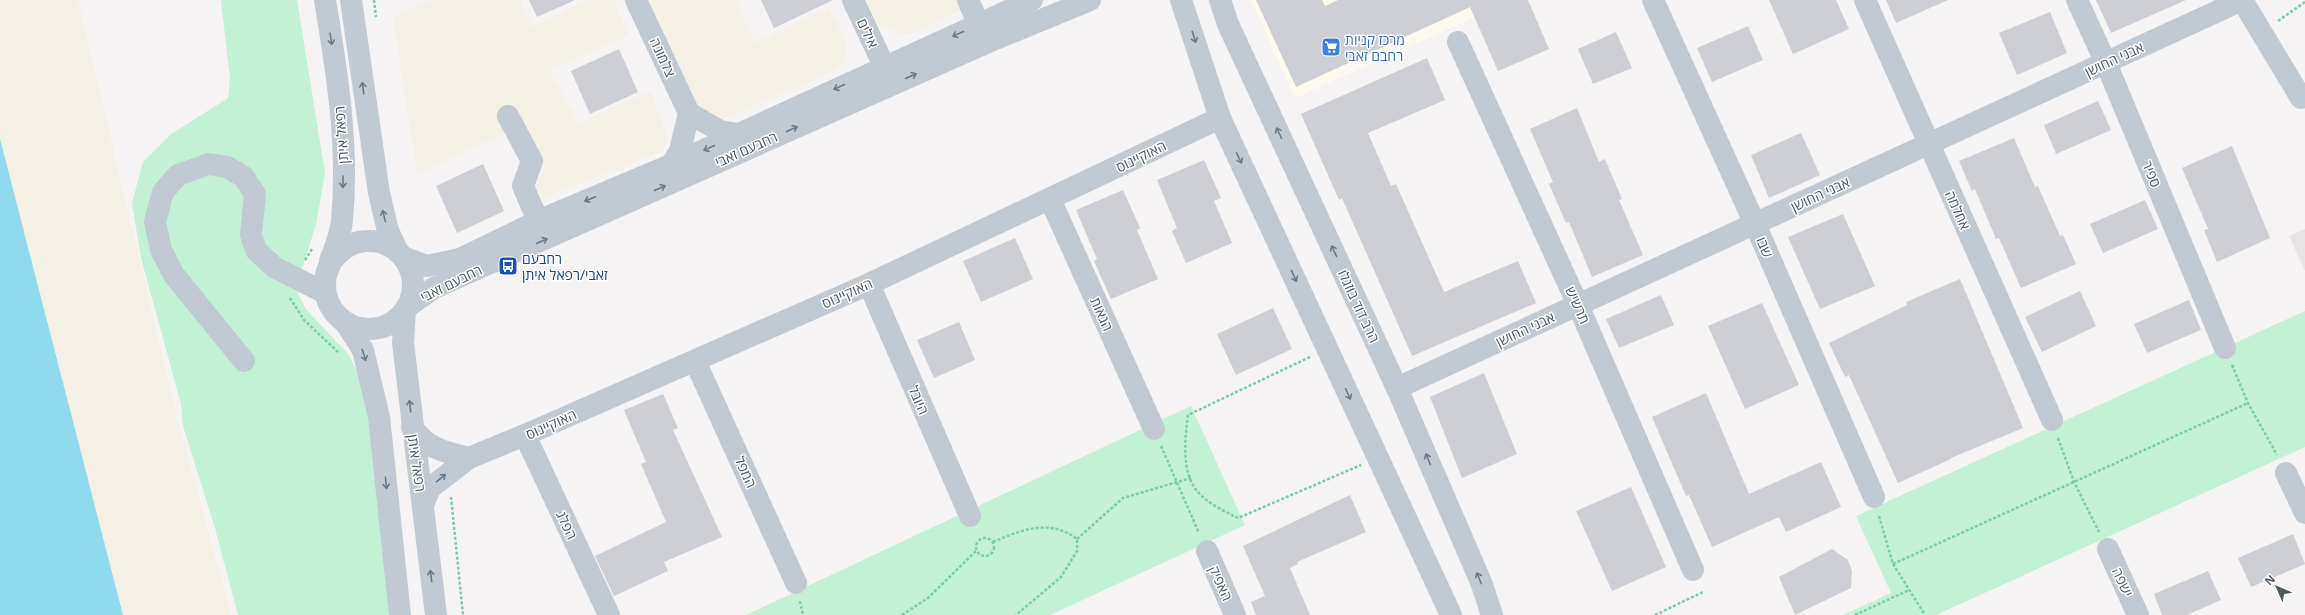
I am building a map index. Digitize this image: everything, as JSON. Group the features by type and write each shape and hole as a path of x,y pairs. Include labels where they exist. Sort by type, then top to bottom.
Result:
{"street":[{"name":"רפאל איתן","path":"325,0 334,55 344,155 342,221 328,270"},
{"name":"רפאל איתן","path":"351,0 378,193 388,231 401,254"},
{"name":"צלמונה","path":"636,0 689,113"},
{"name":"אילים","path":"853,0 884,66"},
{"path":"968,0 979,25"},
{"name":"רחבעם זאבי","path":"401,254 426,266 460,259 538,221 671,165 884,66 979,25 1032,0"},
{"name":"רחבעם זאבי","path":"406,308 434,288 993,40 1090,0"},
{"path":"1181,0 1220,118 1451,615"},
{"name":"הרב דוד בוזגלו","path":"1220,0 1228,24 1397,388 1481,582 1492,615"},
{"name":"שבו","path":"1653,0 1755,224 1874,497"},
{"name":"אחלמה","path":"1865,0 2052,420"},
{"name":"ספיר","path":"2077,0 2106,63 2225,348"},
{"path":"2242,0 2301,98"},
{"name":"אבני החושן","path":"1397,388 2242,0"},
{"name":"תרשיש","path":"1458,42 1578,305 1693,570"},
{"path":"671,165 680,151 689,113 720,131 738,134"},
{"path":"508,116 532,161 522,186 538,221"},
{"name":"האוקיינוס","path":"423,505 430,488 469,458 525,436 869,284 1220,118"},
{"path":"244,361 174,275 161,250 155,222 163,192 178,175 209,164 227,167 244,177 255,194 251,235 256,250 274,267 325,293"},
{"name":"הגאות","path":"1050,199 1154,429"},
{"path":"344,322 363,329 378,328 395,320 406,308 413,285 410,270 401,254 377,241 355,243 339,252 328,270 325,281 325,293 332,310 344,322 362,350 379,417 400,615"},
{"name":"היובל","path":"869,284 970,516"},
{"name":"רפאל איתן","path":"406,308 402,343 436,615"},
{"name":"המפל","path":"695,360 796,583"},
{"path":"412,427 420,437 436,450 469,458"},
{"name":"הפלג","path":"525,436 609,615"},
{"path":"2286,472 2305,513"},
{"name":"ישפה","path":"2108,549 2138,615"},
{"name":"האפיק","path":"1207,551 1235,615"}],"path":[{"path":"2262,32 2305,2"},
{"path":"2225,348 2248,403 2286,472"},
{"path":"1313,356 1188,415 1184,446 1191,478 1196,490 1216,507 1238,518 1361,465"},
{"path":"1893,564 2248,403"},
{"path":"2052,420 2074,482 2108,549"},
{"path":"1154,429 1207,551"},
{"path":"1017,615 1061,577 1077,551 1077,539 1123,498 1191,478"},
{"path":"1874,497 1893,564 1925,615"},
{"path":"451,508 463,615"},
{"path":"993,542 1025,529 1048,527 1069,533 1077,539"},
{"path":"902,615 928,598 977,550 977,544 980,540 988,538 993,542 994,548 989,555 983,555 977,550"},
{"path":"1856,615 1909,590"},
{"path":"1655,615 1703,592"}],"shaded area":[{"name":"מרכז קניות רחבם זאבי","path":"1251,0 1513,0 1295,98"},
{"path":"2305,229 2305,271 2289,236"}],"green space":[{"path":"221,0 297,0 325,173 316,225 303,265 298,294 306,309 349,355 367,391 392,615 238,615 215,528 183,426 181,404 141,258 132,203 143,162 170,135 228,98 230,79"},
{"path":"2305,311 2305,447 1936,615 1843,615 1891,593 1856,516"},
{"path":"1191,406 1245,525 1050,615 746,615"}],"sand":[{"path":"0,0 78,0 175,410 231,615 106,615 0,212"},
{"path":"431,0 520,0 532,27 588,0 614,0 628,36 549,70 578,123 650,91 668,138 662,151 543,198 536,187 545,165 525,124 417,174 393,17"},
{"path":"649,0 735,0 755,43 829,8 846,46 844,61 839,69 723,119 710,120 698,107"},
{"path":"867,0 956,0 961,10 910,34 897,33 877,23"}],"water":[{"path":"0,139 123,615 0,615"}],"building":[{"path":"529,0 575,0 537,17"},
{"path":"761,0 833,0 774,28"},
{"name":"מרכז קניות רחבם זאבי","path":"1256,0 1322,0 1325,6 1338,0 1528,0 1549,49 1498,71 1470,7 1296,87"},
{"path":"1769,0 1836,0 1849,29 1793,54"},
{"path":"1886,0 1948,0 1896,23"},
{"path":"2096,0 2186,0 2111,33"},
{"path":"2050,12 2067,53 2017,75 1999,33"},
{"path":"1748,26 1763,60 1712,82 1697,48"},
{"path":"1616,32 1632,68 1593,84 1578,49"},
{"path":"619,49 638,92 590,114 571,71"},
{"path":"1427,58 1445,100 1368,133 1391,186 1396,184 1444,292 1518,261 1536,303 1412,356 1342,198 1339,200 1301,114"},
{"path":"2098,101 2111,130 2056,154 2044,125"},
{"path":"1577,108 1599,162 1605,159 1622,199 1619,200 1643,255 1592,277 1569,222 1566,223 1549,184 1553,182 1530,129"},
{"path":"1801,133 1820,175 1769,198 1751,155"},
{"path":"2014,138 2035,187 2038,186 2060,236 2063,235 2076,264 2021,288 1999,238 1996,239 1975,189 1972,191 1959,161"},
{"path":"2232,146 2270,238 2217,262 2204,230 2208,229 2182,168"},
{"path":"1204,160 1221,198 1214,201 1232,243 1186,263 1172,231 1177,228 1157,180"},
{"path":"483,164 504,211 457,233 436,186"},
{"path":"1123,190 1140,228 1137,230 1158,279 1111,299 1094,261 1097,259 1076,210"},
{"path":"2145,200 2158,229 2103,253 2090,224"},
{"path":"1843,214 1875,286 1820,309 1788,237"},
{"path":"1015,238 1033,279 981,302 963,261"},
{"path":"1960,279 2023,428 1951,458 1898,483 1849,375 1845,377 1829,343 1907,305 1906,302"},
{"path":"2080,291 2096,326 2042,352 2025,317"},
{"path":"1661,295 1674,325 1619,348 1606,319"},
{"path":"2189,300 2201,330 2147,353 2134,324"},
{"path":"1762,303 1799,385 1745,409 1708,326"},
{"path":"1273,308 1292,349 1236,375 1217,334"},
{"path":"959,322 975,360 934,378 917,340"},
{"path":"1484,373 1517,454 1462,478 1430,397"},
{"path":"1706,393 1749,494 1821,462 1841,507 1786,532 1779,517 1712,547 1689,495 1686,496 1652,417"},
{"path":"663,394 678,428 673,430 722,537 664,562 668,571 614,596 595,556 666,522 641,464 646,462 624,410"},
{"path":"1631,487 1666,567 1612,591 1576,511"},
{"path":"1350,495 1366,532 1297,562 1298,564 1290,568 1310,615 1256,615 1251,602 1265,596 1243,546"},
{"path":"2293,534 2305,564 2251,587 2238,558"},
{"path":"1832,549 1848,560 1852,571 1851,588 1795,615 1779,577"},
{"path":"2208,571 2221,600 2187,615 2162,615 2154,594"}],"place":[{"name":"מרכז קניות רחבם זאבי","path":"1331,47"},
{"name":"רחבעם זאבי/רפאל איתן","path":"508,266"}]}
